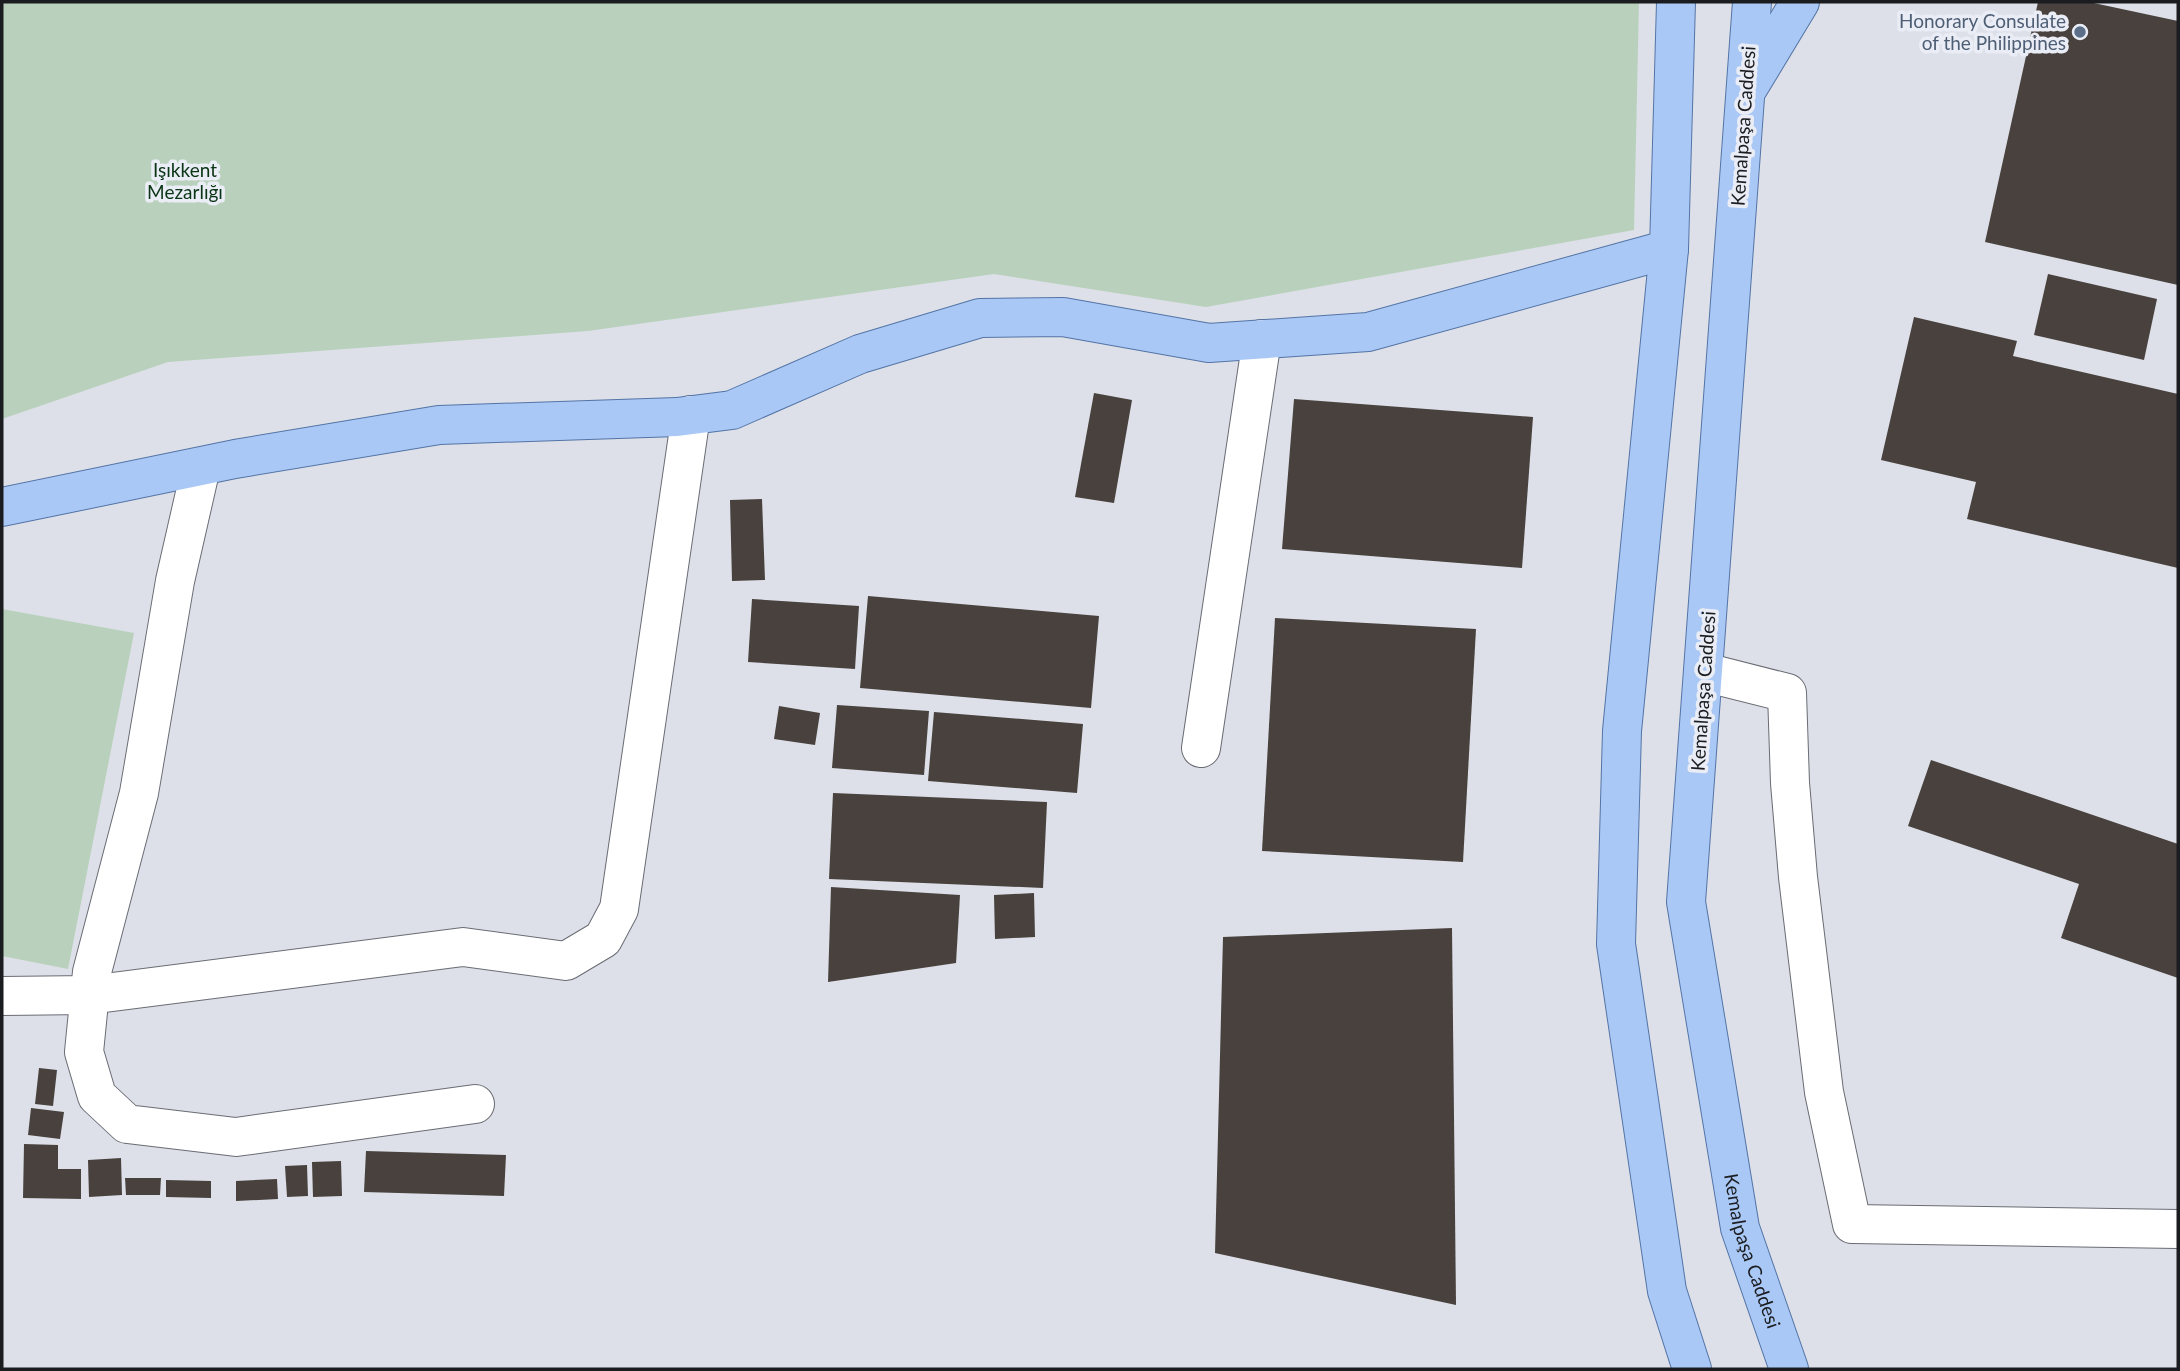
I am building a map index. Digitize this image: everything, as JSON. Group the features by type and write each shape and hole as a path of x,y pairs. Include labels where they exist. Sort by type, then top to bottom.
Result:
{"main road":[{"path":"1676,2 1669,249 1622,731 1616,944 1667,1291 1692,1369"},
{"name":"Kemalpaşa Caddesi","path":"1752,2 1686,902 1740,1228 1788,1369"},
{"path":"1745,92 1800,2"},
{"path":"2,507 201,467 439,425 691,415 732,410 860,354 980,318 1063,317 1209,343 1368,332 1669,249"}],"street":[{"path":"1201,748 1262,340"},
{"path":"2,996 89,995 464,947 566,961 603,939 619,909 691,415"},
{"path":"201,467 175,581 139,793 92,972 84,1052 97,1096 127,1124 236,1138 475,1104"},
{"path":"1704,673 1787,693 1790,783 1824,1092 1852,1224 2178,1229"}],"green space":[{"name":"Işıkkent Mezarlığı","path":"2,2 1639,2 1634,230 1206,307 994,274 588,331 168,362 2,419"},
{"path":"2,609 134,633 68,969 2,956"}],"building":[{"path":"2038,2 2089,2 2178,21 2178,285 1985,242"},
{"path":"2048,274 2157,299 2144,360 2034,335"},
{"path":"1914,317 2017,341 2013,356 2178,394 2178,568 1967,519 1976,482 1881,460"},
{"path":"1094,393 1132,400 1114,503 1075,497"},
{"path":"1294,399 1533,417 1522,568 1282,549"},
{"path":"762,499 765,580 732,581 730,500"},
{"path":"868,596 1099,616 1091,708 860,688"},
{"path":"752,599 859,606 855,669 748,662"},
{"path":"1275,618 1476,629 1463,862 1262,851"},
{"path":"837,705 929,711 924,775 832,768"},
{"path":"779,706 820,713 815,745 774,739"},
{"path":"934,712 1083,724 1077,793 928,781"},
{"path":"1931,760 2178,844 2178,978 2061,938 2079,884 1908,826"},
{"path":"833,793 1047,802 1043,888 829,879"},
{"path":"831,887 960,895 956,963 828,982"},
{"path":"1034,893 1035,937 995,939 994,895"},
{"path":"1452,928 1456,1305 1215,1253 1223,937"},
{"path":"39,1068 57,1070 53,1106 35,1104"},
{"path":"31,1108 64,1112 60,1139 28,1135"},
{"path":"24,1144 58,1145 58,1169 81,1169 81,1199 23,1198"},
{"path":"366,1151 506,1155 504,1196 364,1192"},
{"path":"121,1158 122,1195 89,1197 88,1160"},
{"path":"341,1161 342,1196 313,1197 312,1162"},
{"path":"307,1165 308,1196 287,1197 285,1166"},
{"path":"125,1178 161,1178 160,1195 126,1195"},
{"path":"277,1179 278,1199 236,1201 236,1181"},
{"path":"166,1180 211,1181 211,1198 166,1197"}],"place":[{"name":"Honorary Consulate of the Philippines","path":"2080,32"}]}
